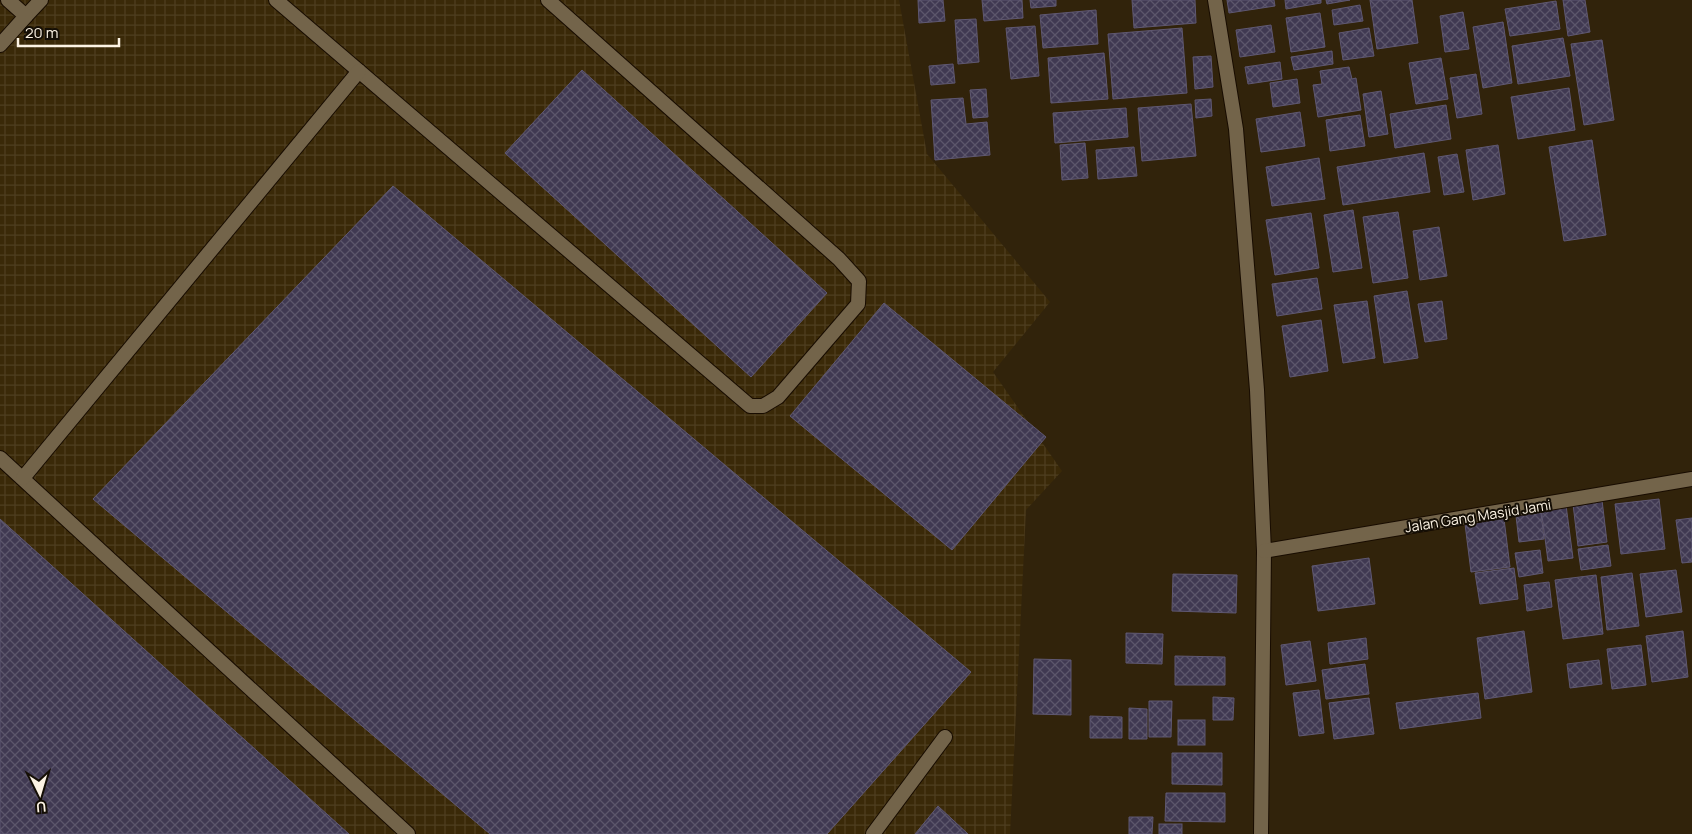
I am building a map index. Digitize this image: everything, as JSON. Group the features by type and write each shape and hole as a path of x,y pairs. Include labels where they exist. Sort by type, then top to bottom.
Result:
{"street":[{"path":"8,0 26,16"},
{"path":"0,45 41,0"},
{"path":"276,0 750,406 763,406 778,397 858,304 859,281 839,259 548,0"},
{"path":"1215,0 1236,129 1255,367 1264,551 1261,834"},
{"path":"24,478 359,71"},
{"path":"0,458 24,478 408,834"},
{"name":"Jalan Gang Masjid Jami","path":"1264,551 1692,479"},
{"path":"873,834 945,737"}],"shaded area":[{"path":"0,0 899,0 927,154 1050,302 993,372 1062,471 1026,510 1010,834 0,834"}],"building":[{"path":"918,0 943,0 945,21 919,23"},
{"path":"982,0 1022,0 1023,18 984,21"},
{"path":"1030,0 1056,0 1056,6 1031,8"},
{"path":"1132,0 1195,0 1196,23 1134,28"},
{"path":"1227,0 1274,0 1275,6 1229,13"},
{"path":"1285,0 1321,0 1321,3 1286,9"},
{"path":"1326,0 1350,0 1327,4"},
{"path":"1370,0 1412,0 1418,43 1377,49"},
{"path":"1563,0 1585,0 1590,32 1568,36"},
{"path":"1556,1 1560,29 1510,36 1505,9"},
{"path":"1360,5 1363,21 1334,25 1332,10"},
{"path":"1096,10 1098,44 1043,48 1040,15"},
{"path":"1463,12 1469,49 1445,52 1440,16"},
{"path":"1320,13 1325,47 1291,52 1286,18"},
{"path":"976,19 979,62 958,64 955,20"},
{"path":"1503,22 1512,83 1483,88 1473,27"},
{"path":"1271,25 1275,52 1240,57 1236,30"},
{"path":"1035,26 1039,76 1011,79 1006,28"},
{"path":"1182,28 1187,93 1113,99 1108,34"},
{"path":"1369,28 1374,56 1343,60 1339,33"},
{"path":"1563,38 1570,76 1518,84 1512,46"},
{"path":"1602,40 1614,120 1584,125 1571,44"},
{"path":"1332,51 1333,64 1294,70 1291,57"},
{"path":"1104,53 1108,99 1051,103 1048,58"},
{"path":"1211,56 1213,87 1195,89 1193,57"},
{"path":"1441,58 1448,99 1416,104 1409,63"},
{"path":"1280,62 1282,79 1248,84 1245,67"},
{"path":"953,64 955,83 931,85 929,66"},
{"path":"1349,67 1352,79 1356,78 1361,110 1318,117 1313,85 1322,84 1320,71"},
{"path":"582,70 827,293 751,377 505,153"},
{"path":"1476,74 1482,114 1457,118 1450,78"},
{"path":"1297,79 1300,103 1273,107 1270,83"},
{"path":"1569,88 1575,130 1518,139 1511,97"},
{"path":"986,89 988,117 973,118 970,90"},
{"path":"1381,91 1388,134 1369,137 1363,94"},
{"path":"963,98 966,124 987,122 990,155 935,160 931,100"},
{"path":"1211,99 1212,116 1196,118 1195,100"},
{"path":"1191,104 1196,156 1142,161 1138,108"},
{"path":"1446,105 1451,139 1395,148 1390,114"},
{"path":"1126,108 1128,137 1055,143 1053,113"},
{"path":"1300,112 1305,146 1261,152 1256,119"},
{"path":"1360,115 1365,146 1330,151 1326,120"},
{"path":"1592,140 1606,235 1564,241 1549,147"},
{"path":"1085,143 1088,178 1062,180 1060,145"},
{"path":"1498,145 1505,194 1473,200 1466,150"},
{"path":"1134,147 1137,176 1098,179 1096,150"},
{"path":"1424,153 1430,192 1343,205 1337,167"},
{"path":"1457,154 1464,192 1444,195 1438,157"},
{"path":"1319,158 1325,199 1272,206 1266,167"},
{"path":"393,186 971,672 827,834 490,834 93,499"},
{"path":"1353,210 1362,268 1333,272 1324,215"},
{"path":"1398,212 1408,278 1373,283 1363,217"},
{"path":"1311,213 1319,268 1275,275 1266,220"},
{"path":"1439,227 1447,276 1420,280 1413,231"},
{"path":"1317,278 1322,309 1277,316 1272,284"},
{"path":"1407,291 1418,358 1384,363 1374,296"},
{"path":"1367,301 1375,358 1343,363 1334,305"},
{"path":"1442,301 1447,339 1425,342 1418,304"},
{"path":"884,303 1046,437 952,550 790,416"},
{"path":"1321,320 1328,371 1290,377 1282,326"},
{"path":"1659,499 1665,549 1621,554 1615,504"},
{"path":"1602,500 1607,542 1578,546 1573,504"},
{"path":"1566,505 1573,558 1548,561 1541,508"},
{"path":"1541,513 1544,539 1519,542 1516,516"},
{"path":"1692,518 1692,562 1682,563 1676,520"},
{"path":"0,519 349,834 0,834"},
{"path":"1504,519 1510,567 1471,572 1465,524"},
{"path":"1608,545 1611,566 1581,570 1578,549"},
{"path":"1540,550 1543,573 1519,577 1515,553"},
{"path":"1369,558 1375,604 1318,611 1312,566"},
{"path":"1514,568 1518,599 1480,604 1475,573"},
{"path":"1676,570 1682,612 1646,617 1640,574"},
{"path":"1632,573 1639,626 1607,630 1601,577"},
{"path":"1173,574 1237,575 1236,613 1172,611"},
{"path":"1596,575 1603,634 1563,639 1555,580"},
{"path":"1549,582 1552,607 1527,611 1524,585"},
{"path":"1524,631 1532,692 1485,699 1477,638"},
{"path":"1683,631 1688,677 1652,682 1646,636"},
{"path":"1126,633 1163,634 1162,664 1126,663"},
{"path":"1366,638 1368,659 1330,664 1328,643"},
{"path":"1310,641 1316,681 1286,685 1281,645"},
{"path":"1641,645 1646,685 1612,689 1607,649"},
{"path":"1175,656 1225,657 1225,685 1175,685"},
{"path":"1034,659 1071,660 1071,715 1033,714"},
{"path":"1599,660 1602,684 1570,688 1567,664"},
{"path":"1365,664 1369,694 1326,699 1322,670"},
{"path":"1319,690 1324,733 1299,736 1293,693"},
{"path":"1478,693 1481,718 1400,729 1396,703"},
{"path":"1213,697 1234,698 1233,720 1213,720"},
{"path":"1369,698 1374,734 1334,739 1329,703"},
{"path":"1149,701 1172,701 1171,737 1149,737"},
{"path":"1129,708 1147,709 1147,739 1129,739"},
{"path":"1090,716 1122,717 1122,738 1090,738"},
{"path":"1178,720 1205,720 1205,745 1178,745"},
{"path":"1172,753 1222,753 1222,785 1172,784"},
{"path":"1166,793 1225,793 1225,822 1165,821"},
{"path":"938,806 968,834 915,834"},
{"path":"1129,817 1153,817 1152,834 1129,834"},
{"path":"1159,824 1182,824 1182,834 1159,834"}]}
